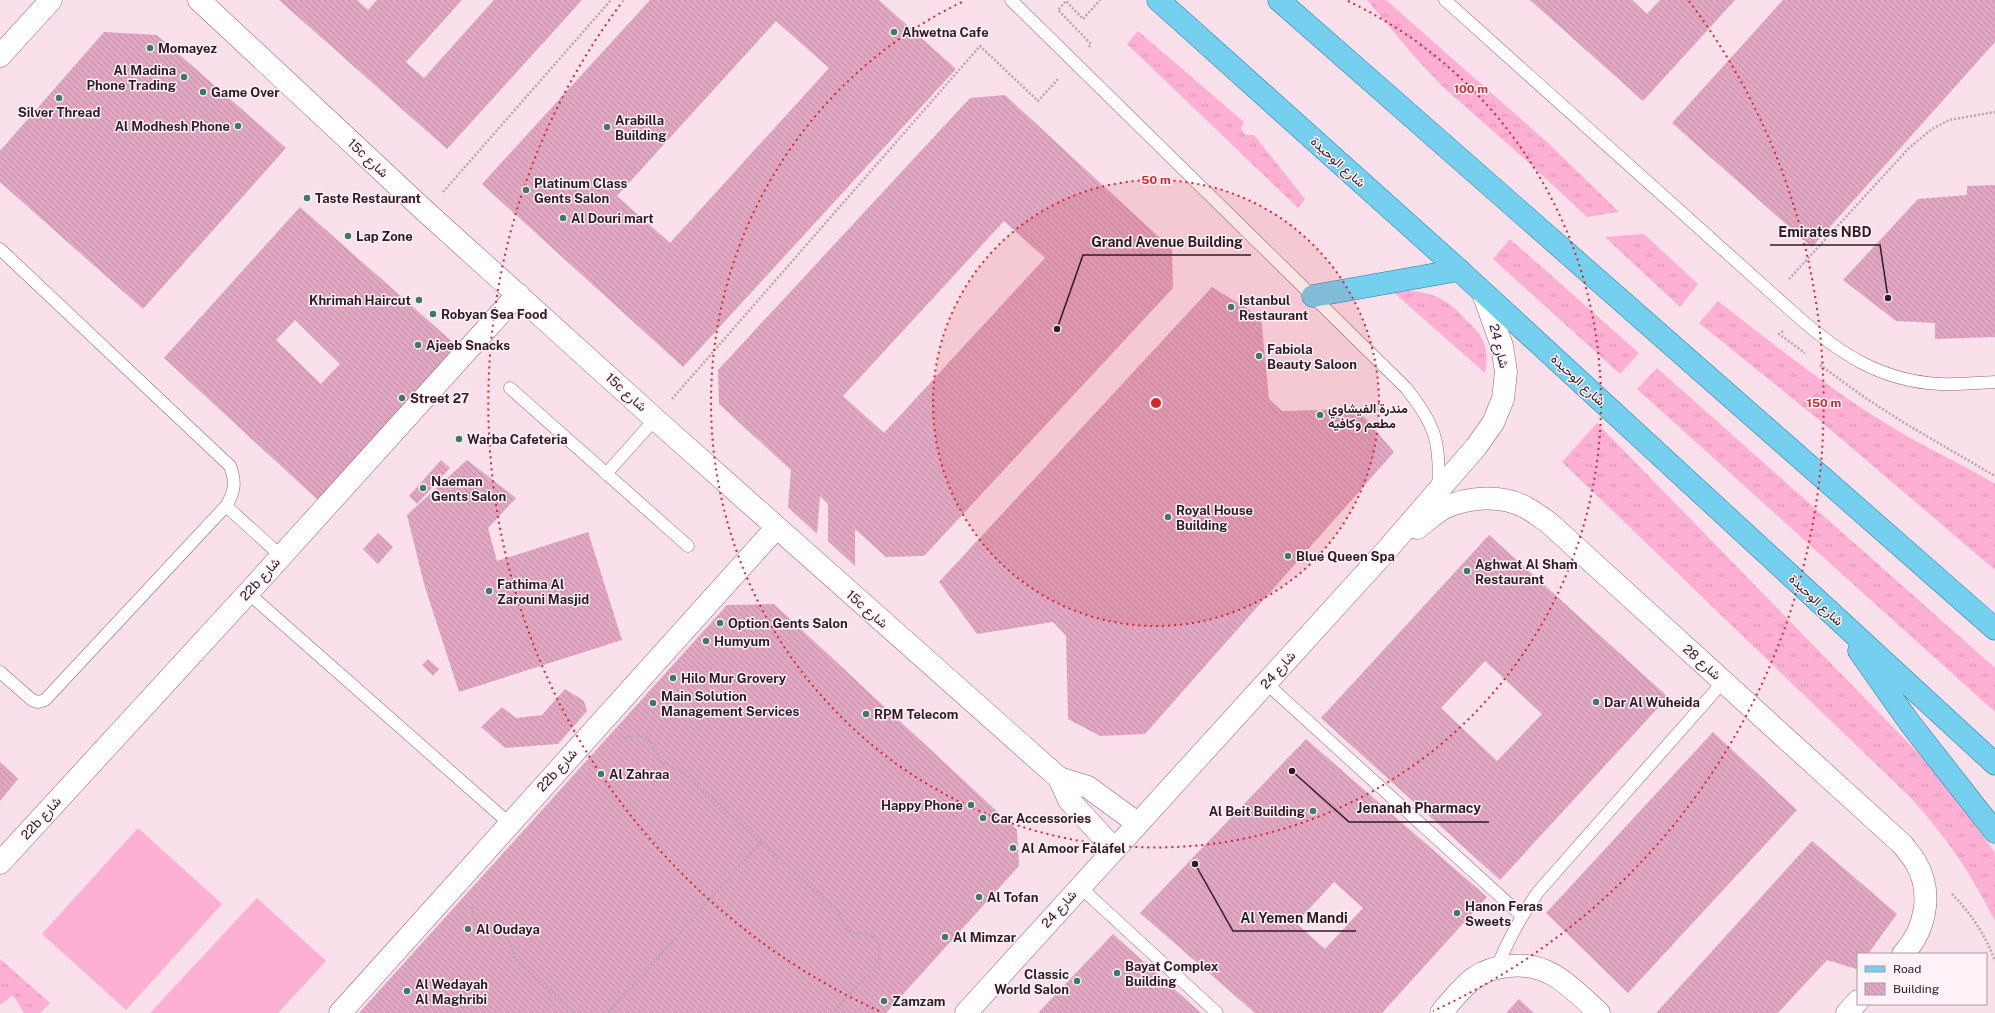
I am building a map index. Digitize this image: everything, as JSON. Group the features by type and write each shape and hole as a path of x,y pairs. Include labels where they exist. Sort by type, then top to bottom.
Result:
{"main road":[{"name":"شارع الوحيدة","path":"1158,0 1459,270 1838,621 1995,764"},
{"path":"1279,0 1995,630"},
{"path":"1313,296 1459,270"},
{"path":"1838,621 1905,715 1995,832"}],"street":[{"path":"0,56 51,0"},
{"name":"15c شارع","path":"199,0 425,211 776,528 1059,778 1069,800 1114,849"},
{"name":"شارع 24","path":"966,1013 1385,552 1476,447 1493,424 1503,399 1506,372 1502,346 1483,293"},
{"name":"22b شارع","path":"0,863 248,593 518,294"},
{"name":"شارع 28","path":"1385,552 1444,508 1470,500 1510,501 1524,507 1548,522 1903,845 1916,863 1924,884 1925,906 1920,928 1910,947 1904,953"},
{"name":"22b شارع","path":"340,1013 509,823 776,528"},
{"name":"15c شارع","path":"1059,778 1088,787 1138,823"},
{"path":"1441,1013 1475,978 1497,968 1521,965 1544,969 1565,982 1599,1013"},
{"path":"1847,1013 1857,1002"}],"lane":[{"path":"1011,0 1406,388 1424,410 1435,435 1440,463 1438,491"},
{"path":"1445,0 1796,315 1840,352 1863,365 1913,381 1940,384 1995,382"},
{"path":"0,249 230,466 234,476 235,486 226,506 45,700 38,702 32,700 0,672"},
{"path":"510,388 688,546"},
{"path":"606,474 655,419"},
{"path":"226,506 281,556"},
{"path":"248,593 509,823"},
{"path":"1497,968 1508,941 1538,892 1723,682"},
{"path":"1266,683 1522,916"},
{"path":"1080,887 1217,1013"}],"path":[{"path":"425,211 611,0"},
{"path":"1085,38 1058,10 1066,2 1083,19 1100,0"},
{"path":"655,419 980,46 1038,101 1062,75"},
{"path":"1788,281 1909,148 1932,129 1949,120 1995,112"},
{"path":"1796,315 1779,334 1810,357"},
{"path":"1816,361 1864,397 1906,424 1995,476"},
{"path":"622,739 631,736 640,736 647,740 653,745 659,760 682,772 761,842 836,909 846,926 853,933 867,934 874,937 879,943 879,961 875,967 832,1013"},
{"path":"608,1013 761,842"},
{"path":"1924,884 1947,890 1967,909 1992,952 1995,961"},
{"path":"474,903 472,907 472,915 476,923 482,927 502,932 510,943 514,956 518,962 575,1013"}],"green space":[{"path":"1367,0 1386,0 1547,142 1619,212 1587,217 1442,86 1413,55"},
{"path":"1138,31 1244,122 1241,129 1246,135 1254,135 1305,199 1298,208 1127,44"},
{"path":"1644,234 1698,284 1680,307 1605,237"},
{"path":"1510,239 1639,353 1620,374 1493,259"},
{"path":"1410,291 1435,296 1456,309 1483,341 1487,355 1485,373 1393,292"},
{"path":"1718,301 1832,388 1880,420 1995,484 1995,570 1818,419 1699,323"},
{"path":"1657,368 1995,668 1995,712 1637,389"},
{"path":"1597,423 1922,757 1954,796 1995,853 1995,921 1957,856 1935,826 1910,797 1562,462"},
{"path":"138,828 222,904 126,1010 42,934"},
{"path":"257,898 326,961 278,1013 150,1013"},
{"path":"0,959 50,1003 40,1013 24,1013 13,995 0,1005"}],"building":[{"path":"279,0 357,0 368,10 377,0 462,0 406,62 424,78 494,0 582,0 447,149"},
{"name":"Arabilla Building","path":"650,0 879,0 956,69 683,367 482,184","holes":["776,21 829,68 670,243 617,196"]},
{"path":"1530,0 1632,0 1647,14 1660,0 1735,0 1643,101"},
{"path":"1783,0 1995,0 1995,42 1812,247 1672,123"},
{"path":"104,32 157,35 286,148 143,309 0,182 0,151"},
{"path":"1005,95 1172,249 1173,288 924,556 886,557 855,529 855,566 828,541 828,504 820,496 817,534 788,507 791,470 719,404 718,370 970,98","holes":["1004,221 1045,258 884,433 843,396"]},
{"path":"1995,185 1995,337 1935,339 1935,323 1896,321 1843,280 1918,199 1967,195 1967,186"},
{"path":"300,207 456,345 320,502 164,358","holes":["295,320 340,364 321,384 276,340"]},
{"name":"Royal House Building","path":"1212,287 1261,317 1269,399 1282,411 1357,409 1394,452 1145,734 1100,736 1068,719 1066,636 1053,622 977,634 939,582"},
{"path":"441,460 450,468 417,504 409,496"},
{"path":"467,460 516,498 488,528 497,561 588,532 622,640 459,692 424,584 407,515"},
{"path":"378,533 393,547 378,564 363,549"},
{"name":"Dar Al Wuheida","path":"1489,535 1668,697 1500,880 1321,718","holes":["1485,661 1542,714 1497,761 1441,708"]},
{"path":"774,604 1017,830 1019,866 886,1013 359,1013 727,605"},
{"path":"428,659 439,669 433,676 422,665"},
{"path":"565,689 584,701 587,711 558,744 505,748 481,727 502,707 516,718 542,715"},
{"path":"1713,732 1797,810 1628,993 1546,913"},
{"name":"Al Beit Building","path":"1306,739 1487,897 1382,1013 1255,1013 1140,913","holes":["1334,882 1363,908 1325,949 1296,923"]},
{"path":"0,762 18,779 0,801"},
{"path":"1812,841 1897,914 1869,953 1857,953 1856,969 1827,960 1778,1013 1656,1013"},
{"name":"Bayat Complex Building","path":"1113,934 1201,1013 1038,1013"},
{"path":"1519,999 1534,1013 1506,1013"}],"place":[{"name":"Ahwetna Cafe","path":"894,32"},
{"name":"Momayez","path":"150,48"},
{"name":"Al Madina Phone Trading","path":"184,77"},
{"name":"Game Over","path":"203,92"},
{"name":"Silver Thread","path":"59,98"},
{"name":"Al Modhesh Phone","path":"238,126"},
{"name":"Arabilla Building","path":"607,127"},
{"name":"Platinum Class Gents Salon","path":"526,190"},
{"name":"Taste Restaurant","path":"307,198"},
{"name":"Al Douri mart","path":"563,218"},
{"name":"Lap Zone","path":"348,236"},
{"name":"Emirates NBD","path":"1888,298"},
{"name":"Khrimah Haircut","path":"419,300"},
{"name":"Istanbul Restaurant","path":"1231,307"},
{"name":"Robyan Sea Food","path":"433,314"},
{"name":"Grand Avenue Building","path":"1057,329"},
{"name":"Ajeeb Snacks","path":"418,345"},
{"name":"Fabiola Beauty Saloon","path":"1259,356"},
{"name":"Street 27","path":"402,398"},
{"name":"مندرة الفيشاوي مطعم وكافيه","path":"1320,415"},
{"name":"Warba Cafeteria","path":"459,439"},
{"name":"Naeman Gents Salon","path":"423,488"},
{"name":"Royal House Building","path":"1168,517"},
{"name":"Blue Queen Spa","path":"1288,556"},
{"name":"Aghwat Al Sham Restaurant","path":"1467,571"},
{"name":"Fathima Al Zarouni Masjid","path":"489,591"},
{"name":"Option Gents Salon","path":"720,623"},
{"name":"Humyum","path":"706,641"},
{"name":"Hilo Mur Grovery","path":"673,678"},
{"name":"Dar Al Wuheida","path":"1596,702"},
{"name":"Main Solution Management Services","path":"653,703"},
{"name":"RPM Telecom","path":"866,714"},
{"name":"Jenanah Pharmacy","path":"1292,771"},
{"name":"Al Zahraa","path":"601,774"},
{"name":"Happy Phone","path":"971,805"},
{"name":"Al Beit Building","path":"1313,811"},
{"name":"Car Accessories","path":"983,818"},
{"name":"Al Amoor Falafel","path":"1013,848"},
{"name":"Al Yemen Mandi","path":"1195,864"},
{"name":"Al Tofan","path":"979,897"},
{"name":"Hanon Feras Sweets","path":"1457,913"},
{"name":"Al Oudaya","path":"468,929"},
{"name":"Al Mimzar","path":"945,937"},
{"name":"Bayat Complex Building","path":"1117,973"},
{"name":"Classic World Salon","path":"1077,981"},
{"name":"Al Wedayah Al Maghribi","path":"407,991"},
{"name":"Zamzam","path":"884,1001"}]}
